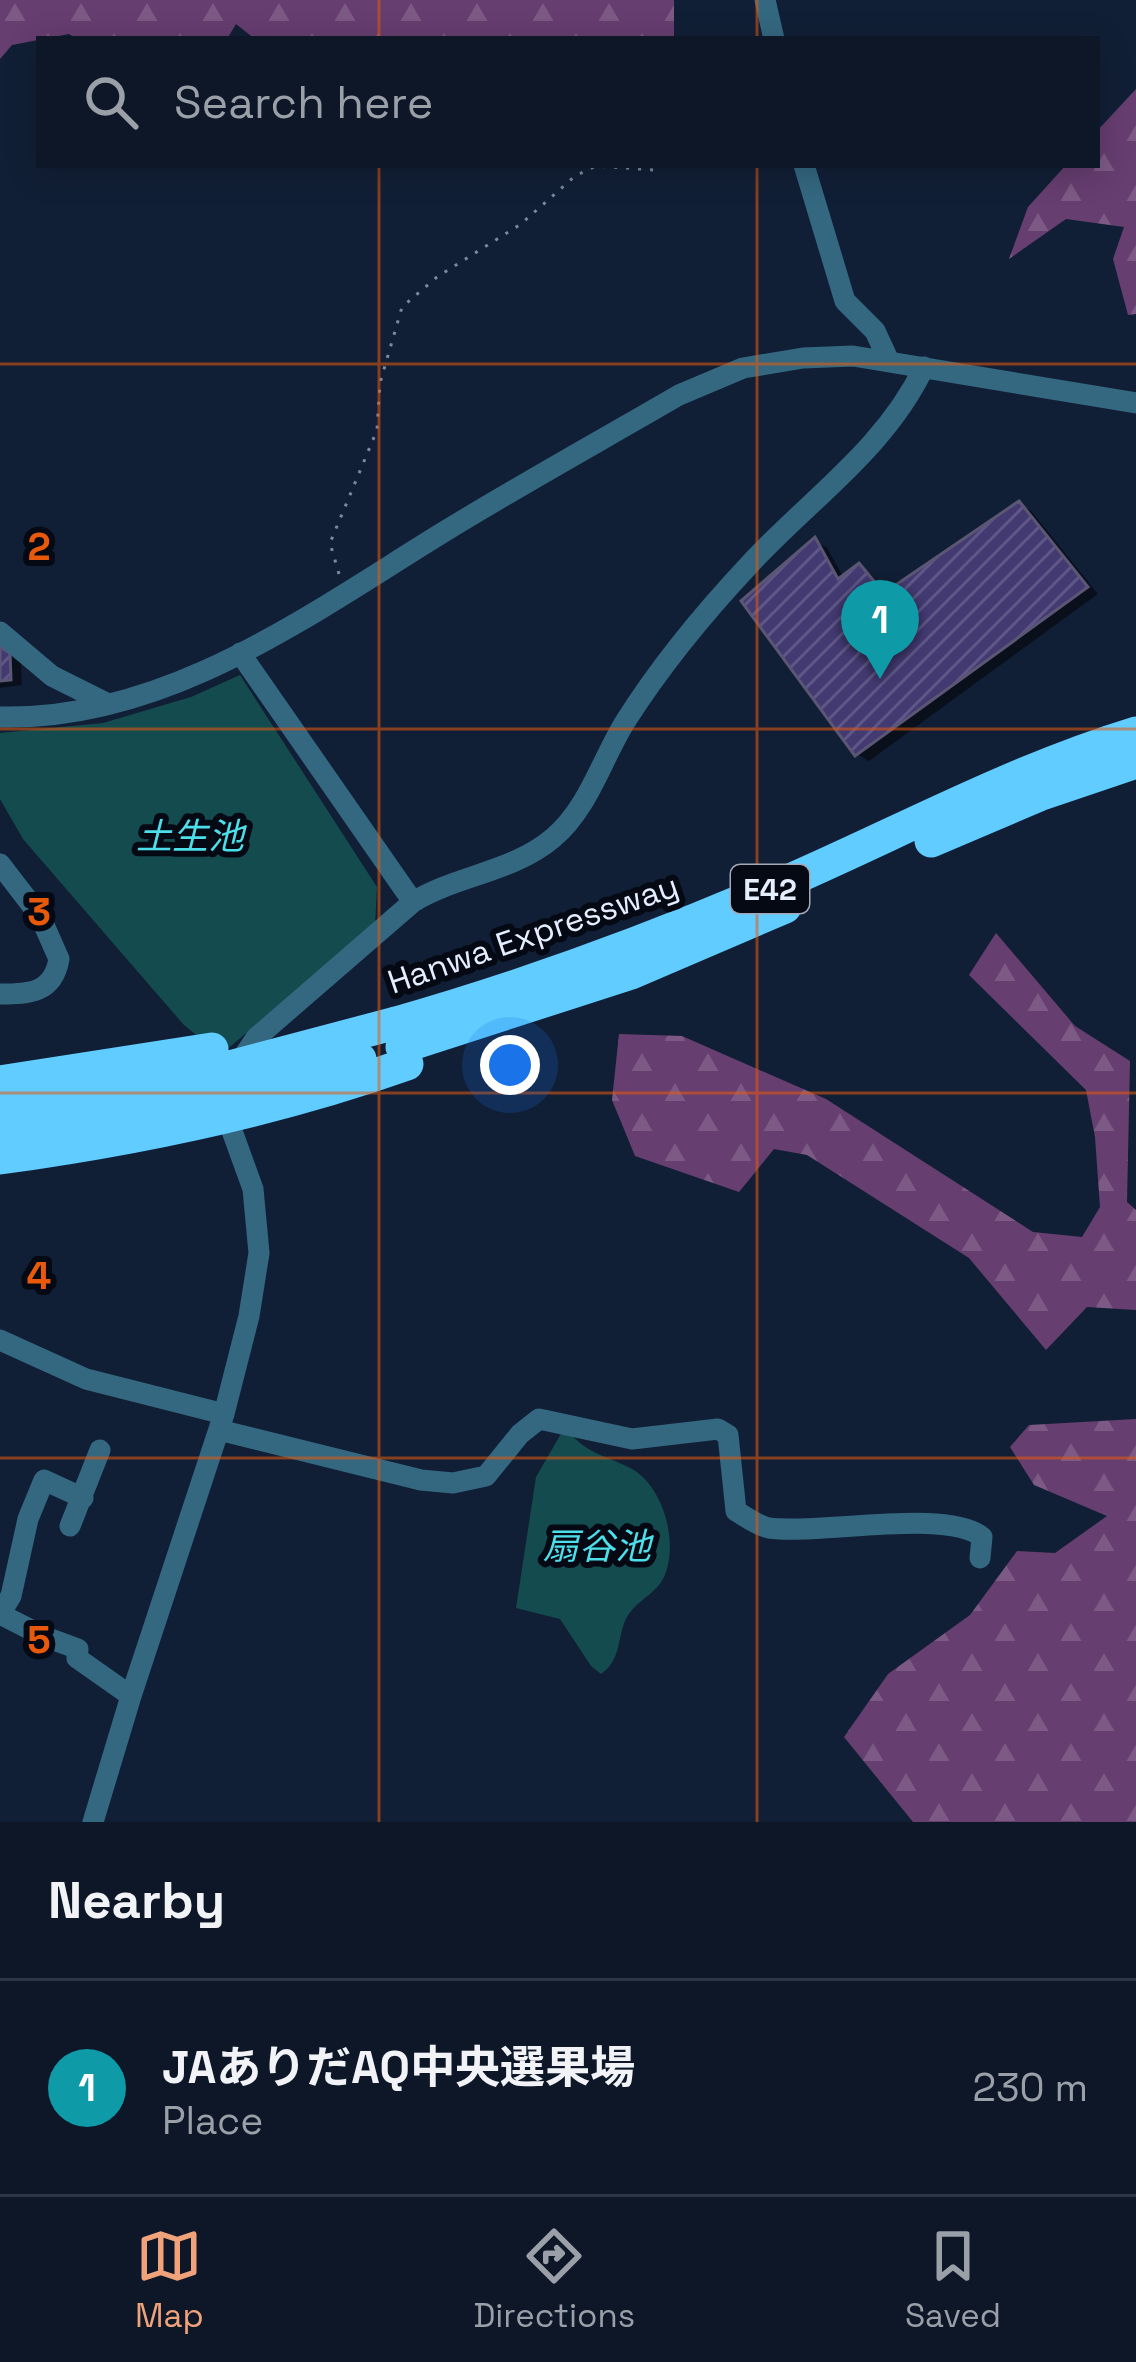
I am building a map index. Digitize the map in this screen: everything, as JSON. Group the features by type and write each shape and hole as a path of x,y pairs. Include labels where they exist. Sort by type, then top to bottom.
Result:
{"highway":[{"name":"Hanwa Expressway","path":"0,1109 399,1036 758,895 1073,754 1136,733"},
{"name":"Hanwa Expressway","path":"0,1134 203,1098 399,1036 631,974 963,826 1136,762"},
{"path":"0,1082 208,1050 399,1036"},
{"path":"0,1158 251,1112 326,1093 399,1036"}],"street":[{"path":"765,0 773,36"},
{"path":"805,168 845,301 874,331 888,359"},
{"path":"0,716 79,711 108,704 160,689 240,653 679,395 743,368 803,358 888,359 1136,404"},
{"path":"93,1822 221,1422 249,1316 259,1253 253,1189 232,1130 229,1093 234,1071 256,1038 413,902 438,886 510,863 554,837 576,812 622,726 659,670 750,563 874,444 912,394 924,367"},
{"path":"0,632 52,676 108,704"},
{"path":"240,653 413,902"},
{"path":"0,864 40,916 59,959 52,982 39,992 0,994"},
{"path":"0,1068 139,1052 173,1143"},
{"path":"0,1170 232,1130"},
{"path":"0,1340 86,1379 421,1480 453,1483 486,1476 520,1434 539,1420 632,1439 718,1429 728,1435 736,1511 765,1528 942,1524 972,1528 982,1537 980,1558"},
{"path":"70,1526 100,1450"},
{"path":"83,1498 44,1480 8,1557 11,1596 0,1614 78,1649 77,1658 130,1696"}],"path":[{"path":"345,593 330,543 377,430 380,382 402,307 592,168"},
{"path":"625,168 658,168"}],"green space":[{"path":"0,0 674,0 674,36 251,36 236,24 229,36 36,36 36,40 12,45 0,59"},
{"path":"1136,89 1136,314 1128,315 1113,259 1124,227 1066,219 1009,259 1028,207 1063,168 1100,168 1100,128"},
{"path":"996,933 1075,1026 1130,1061 1127,1202 1136,1210 1136,1310 1087,1307 1046,1350 969,1258 807,1155 774,1149 739,1192 635,1156 612,1100 619,1034 682,1036 826,1099 1033,1232 1082,1237 1100,1207 1086,1090 969,975"},
{"path":"1136,1419 1136,1822 913,1822 844,1737 888,1674 970,1615 1017,1551 1055,1553 1107,1516 1034,1485 1010,1447 1029,1425"}],"water":[{"name":"土生池","path":"240,675 377,887 375,926 220,1055 183,1024 23,839 0,799 0,733 103,723 191,697"},
{"name":"扇谷池","path":"562,1432 643,1477 660,1502 669,1533 664,1577 627,1617 614,1660 601,1674 560,1619 516,1608 536,1477"}],"building":[{"path":"1019,501 1088,587 855,756 741,601 815,537 838,579 859,563 884,593"},
{"path":"0,647 10,653 11,680 0,681"}],"place":[{"name":"JAありだAQ中央選果場","path":"880,679"}]}
